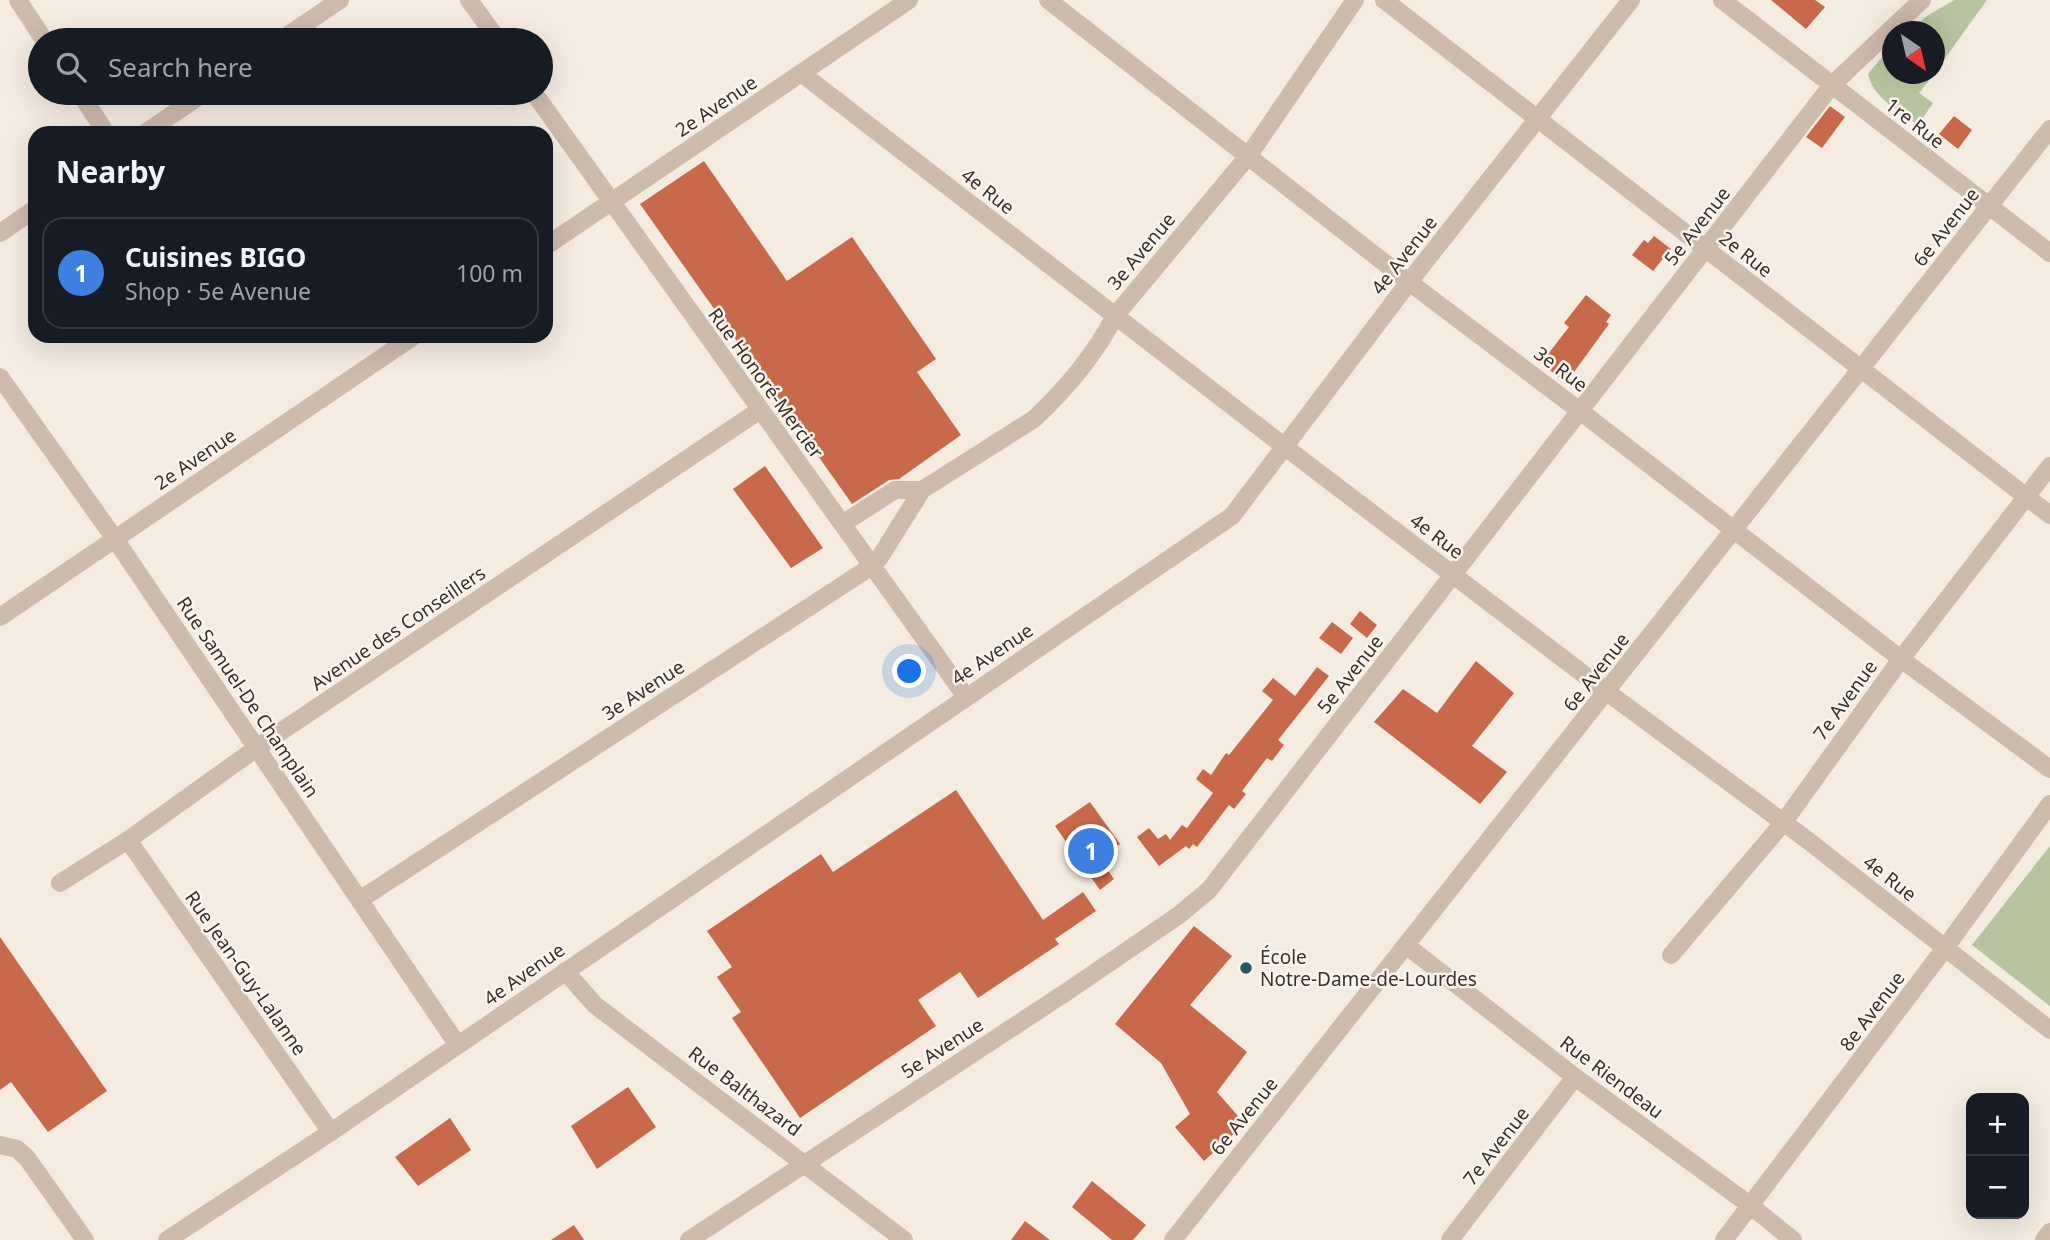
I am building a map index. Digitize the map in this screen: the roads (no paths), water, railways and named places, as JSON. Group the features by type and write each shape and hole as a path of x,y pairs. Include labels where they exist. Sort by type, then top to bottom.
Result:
{"street":[{"path":"18,0 36,28"},
{"path":"299,28 340,0"},
{"path":"470,0 490,28"},
{"name":"2e Avenue","path":"553,241 909,0"},
{"name":"3e Rue","path":"1048,0 1409,282 1901,659 2050,769"},
{"name":"3e Avenue","path":"361,899 872,566 922,490 1034,419 1080,367 1115,316 1249,155 1355,0"},
{"name":"2e Rue","path":"1384,0 2050,514"},
{"name":"4e Avenue","path":"167,1240 1233,516 1409,282 1630,0"},
{"name":"1re Rue","path":"1722,0 2050,253"},
{"name":"5e Avenue","path":"689,1240 1071,989 1179,915 1209,890 1832,85 1922,0"},
{"name":"4e Rue","path":"801,73 1285,447 1783,823 2050,1030"},
{"path":"87,105 101,126"},
{"path":"155,126 186,105"},
{"name":"Rue Honoré-Mercier","path":"542,105 966,697"},
{"name":"6e Avenue","path":"1173,1240 2050,129"},
{"path":"0,233 28,213"},
{"name":"2e Avenue","path":"0,617 404,343"},
{"name":"Rue Samuel-De Champlain","path":"0,377 258,747 457,1044"},
{"name":"Avenue des Conseillers","path":"60,883 128,840 258,747 760,410"},
{"name":"7e Avenue","path":"1671,955 1783,823 1901,659 2050,466"},
{"name":"3e Avenue","path":"842,524 895,490 922,490"},
{"name":"8e Avenue","path":"1724,1240 1945,948 2050,804"},
{"name":"Rue Jean-Guy-Lalanne","path":"128,840 330,1131"},
{"name":"Rue Riendeau","path":"1406,946 1793,1240"},
{"name":"Rue Balthazard","path":"565,971 595,1004 904,1240"},
{"name":"7e Avenue","path":"1450,1240 1575,1077"},
{"path":"0,1145 18,1149 27,1158 85,1240"},
{"path":"2044,1240 2050,1232"}],"place":[{"name":"Cuisines BIGO","path":"1091,851"},
{"name":"École Notre-Dame-de-Lourdes","path":"1246,968"}]}
